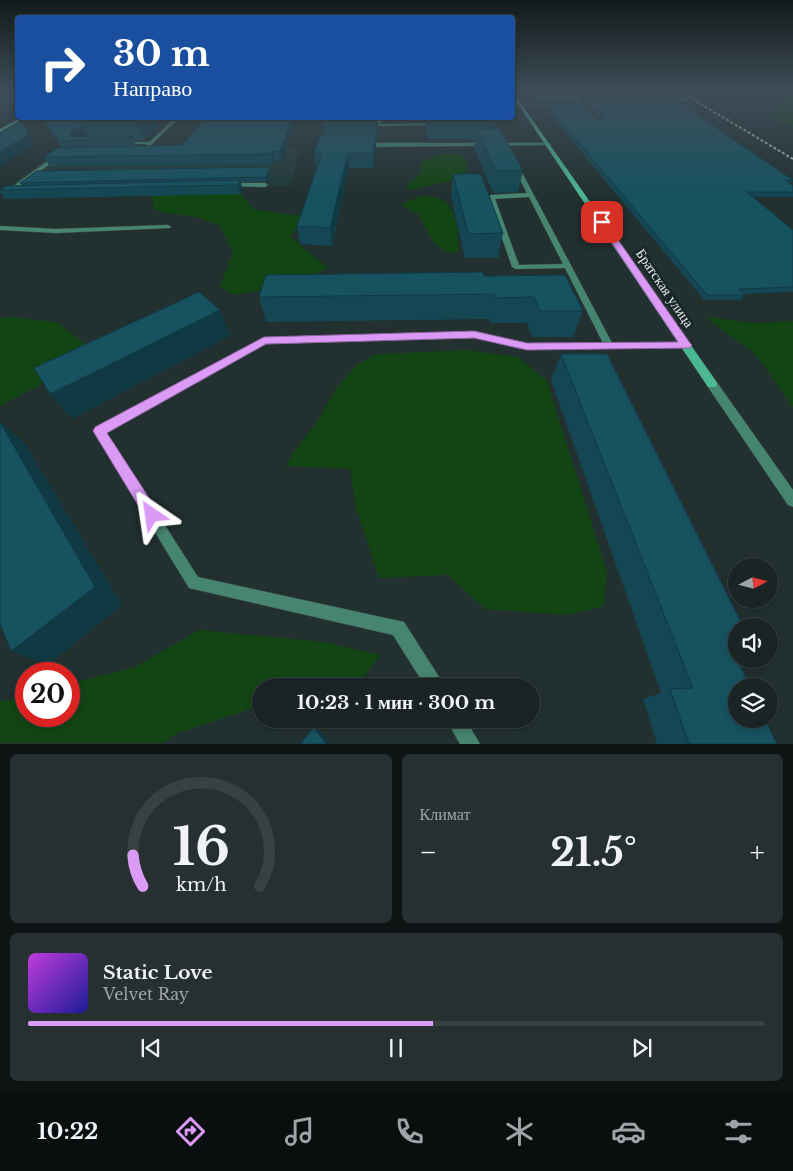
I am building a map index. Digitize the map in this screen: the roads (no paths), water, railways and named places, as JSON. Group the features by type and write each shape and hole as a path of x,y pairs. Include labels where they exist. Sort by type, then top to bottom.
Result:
{"street":[{"path":"136,152 146,152 150,143 168,126"},
{"name":"Братская улица","path":"535,126 793,501"},
{"path":"357,146 503,141 549,144"},
{"path":"503,141 509,153"},
{"path":"114,144 150,143"},
{"path":"20,190 8,191 60,154"},
{"path":"514,161 609,346"},
{"path":"36,172 46,171"},
{"path":"216,186 265,184"},
{"path":"531,196 491,197 516,267 568,266"},
{"path":"0,228 56,231 168,227"},
{"path":"430,678 398,628 194,583 99,431 264,341 474,335 527,347 686,345"},
{"path":"461,728 471,744"}],"railway":[{"path":"737,126 793,159"}]}
